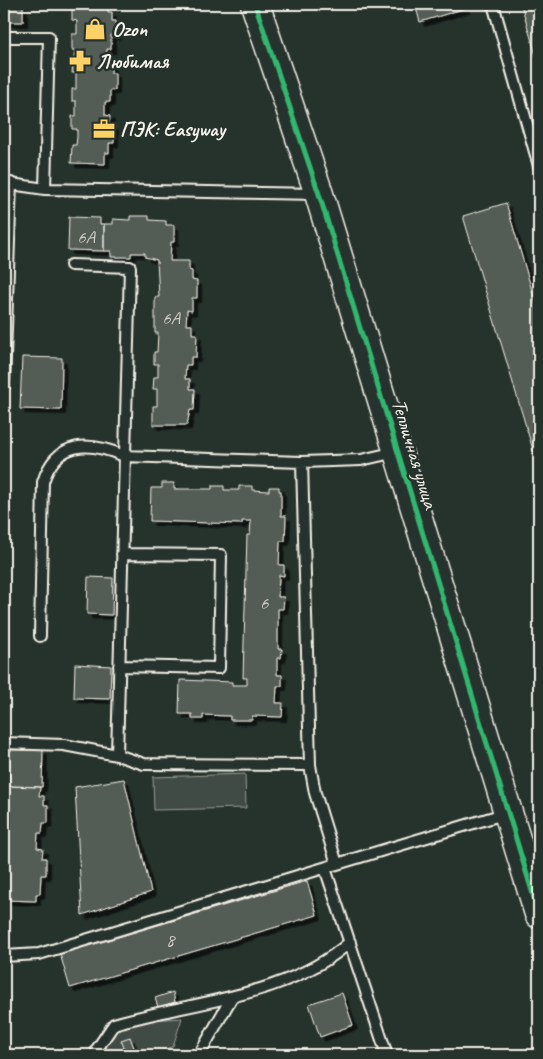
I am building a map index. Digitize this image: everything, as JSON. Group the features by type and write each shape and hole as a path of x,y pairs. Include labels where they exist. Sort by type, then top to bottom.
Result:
{"street":[{"name":"Тепличная улица","path":"254,4 319,194 539,914"}],"lane":[{"path":"493,4 539,166"},
{"path":"4,37 49,37 45,189"},
{"path":"4,386 7,183 45,189 319,194"},
{"path":"71,265 130,267 117,755"},
{"path":"40,636 43,482 48,466 68,448 91,446 108,449 124,456 302,462 361,460 397,452"},
{"path":"302,462 310,765 315,794 337,864"},
{"path":"119,666 219,668 221,555 122,554"},
{"path":"4,743 64,744 117,755 144,764 310,765"},
{"path":"4,956 39,954 508,812"},
{"path":"325,868 387,1055"},
{"path":"98,1055 97,1049 114,1024 144,1015 232,997 279,982 332,958 350,942"},
{"path":"199,1055 232,997"}],"shaded area":[{"path":"245,774 246,808 154,810 153,777"},
{"path":"182,1018 173,1046 152,1055 106,1055 105,1049 116,1027 150,1020"}],"building":[{"path":"4,4 23,4 23,22 4,22"},
{"path":"72,4 108,4 108,12 112,12 112,21 116,21 116,35 111,35 111,49 107,49 106,63 111,63 111,73 115,73 115,90 110,90 110,102 105,102 105,115 110,116 109,126 114,126 114,143 109,143 109,153 105,153 105,164 71,163 72,145 76,145 77,137 77,129 72,129 72,116 76,116 76,101 72,101 72,89 76,89 76,73 72,73 75,50 72,50 72,34 77,34 77,21 72,20"},
{"path":"415,4 465,4 466,8 420,22"},
{"path":"521,4 539,4 539,66"},
{"path":"506,203 539,314 539,470 463,216"},
{"path":"130,216 149,216 149,220 166,221 166,225 174,225 174,242 171,242 170,261 189,261 192,280 197,281 197,298 192,298 192,311 187,310 186,325 192,325 192,334 197,334 196,357 191,357 191,365 186,365 185,379 190,379 190,389 195,389 194,410 190,410 187,425 153,425 153,406 157,406 157,389 153,389 154,377 158,377 158,364 154,364 154,352 157,352 158,333 155,333 155,297 159,297 157,260 145,257 145,253 131,253 131,257 111,257 111,251 104,251 104,224 113,224 113,219 130,220"},
{"path":"69,217 100,218 100,224 104,224 104,251 68,250"},
{"path":"22,357 62,358 61,410 20,409"},
{"path":"162,483 174,483 174,489 212,489 212,486 224,486 224,490 239,490 239,486 252,486 252,490 269,491 269,487 279,487 279,491 281,491 281,516 286,516 285,541 280,541 279,565 284,565 284,576 279,575 278,597 284,597 283,609 278,609 278,649 282,649 281,658 277,658 277,675 282,675 282,686 277,686 276,703 283,703 282,717 252,716 252,720 230,720 230,716 203,715 203,719 192,719 192,714 179,714 180,680 232,682 232,685 247,685 247,678 243,678 247,535 250,535 251,521 242,521 242,524 150,521 151,488 162,488"},
{"path":"88,577 113,578 112,615 87,614"},
{"path":"75,664 111,666 110,699 74,698"},
{"path":"9,750 43,750 42,787 9,786"},
{"path":"124,779 151,892 82,915 75,787"},
{"path":"6,786 40,787 39,796 44,796 44,805 48,805 48,823 43,823 42,833 38,833 37,848 43,849 42,858 46,858 46,875 41,875 40,894 36,894 36,901 4,900"},
{"path":"307,881 317,915 70,988 60,954"},
{"path":"173,992 175,1002 158,1007 155,998"},
{"path":"342,993 353,1025 320,1037 309,1004"},
{"path":"130,1037 136,1053 127,1055 121,1040"}],"cycle path":[{"path":"255,4 319,194 539,914"}],"place":[{"name":"Ozon","path":"95,29"},
{"name":"Любимая","path":"80,61"},
{"name":"ПЭК: Easyway","path":"104,129"}]}
